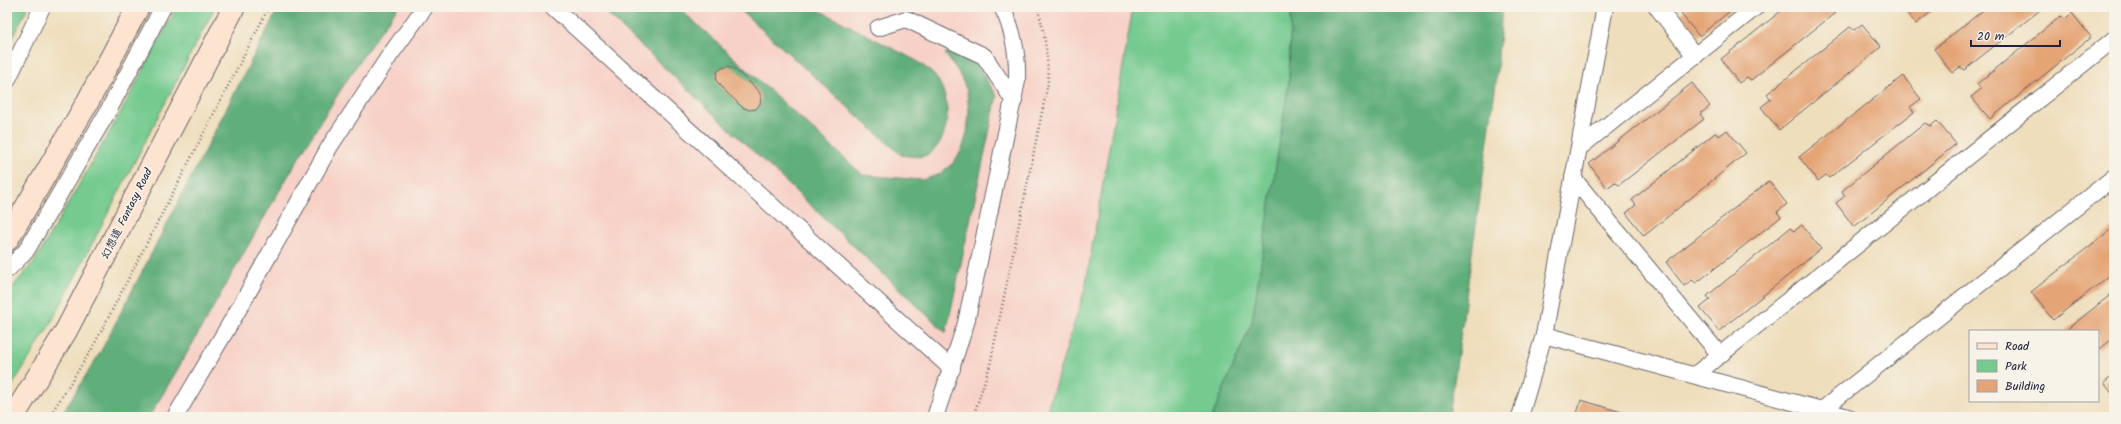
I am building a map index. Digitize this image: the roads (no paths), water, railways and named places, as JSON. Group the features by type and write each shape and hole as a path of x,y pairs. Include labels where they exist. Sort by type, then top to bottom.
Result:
{"main road":[{"path":"7,240 87,103 138,7"},
{"name":"幻想道 Fantasy Road","path":"13,417 66,331 234,7"}],"lane":[{"path":"7,81 42,7"},
{"path":"7,270 26,251 107,113 163,7"},
{"path":"175,417 238,311 330,146 390,55 426,7"},
{"path":"553,7 952,369"},
{"path":"935,417 966,323 1018,81 1018,60 1014,39 1002,7"},
{"path":"1520,417 1544,335 1605,7"},
{"path":"1657,7 1695,56"},
{"path":"1579,148 1756,7"},
{"path":"878,28 906,19 984,56 1014,101"},
{"path":"1695,376 2114,39"},
{"path":"1822,410 2114,177"},
{"path":"1573,178 1720,356"},
{"path":"1544,335 1848,417"}]}
